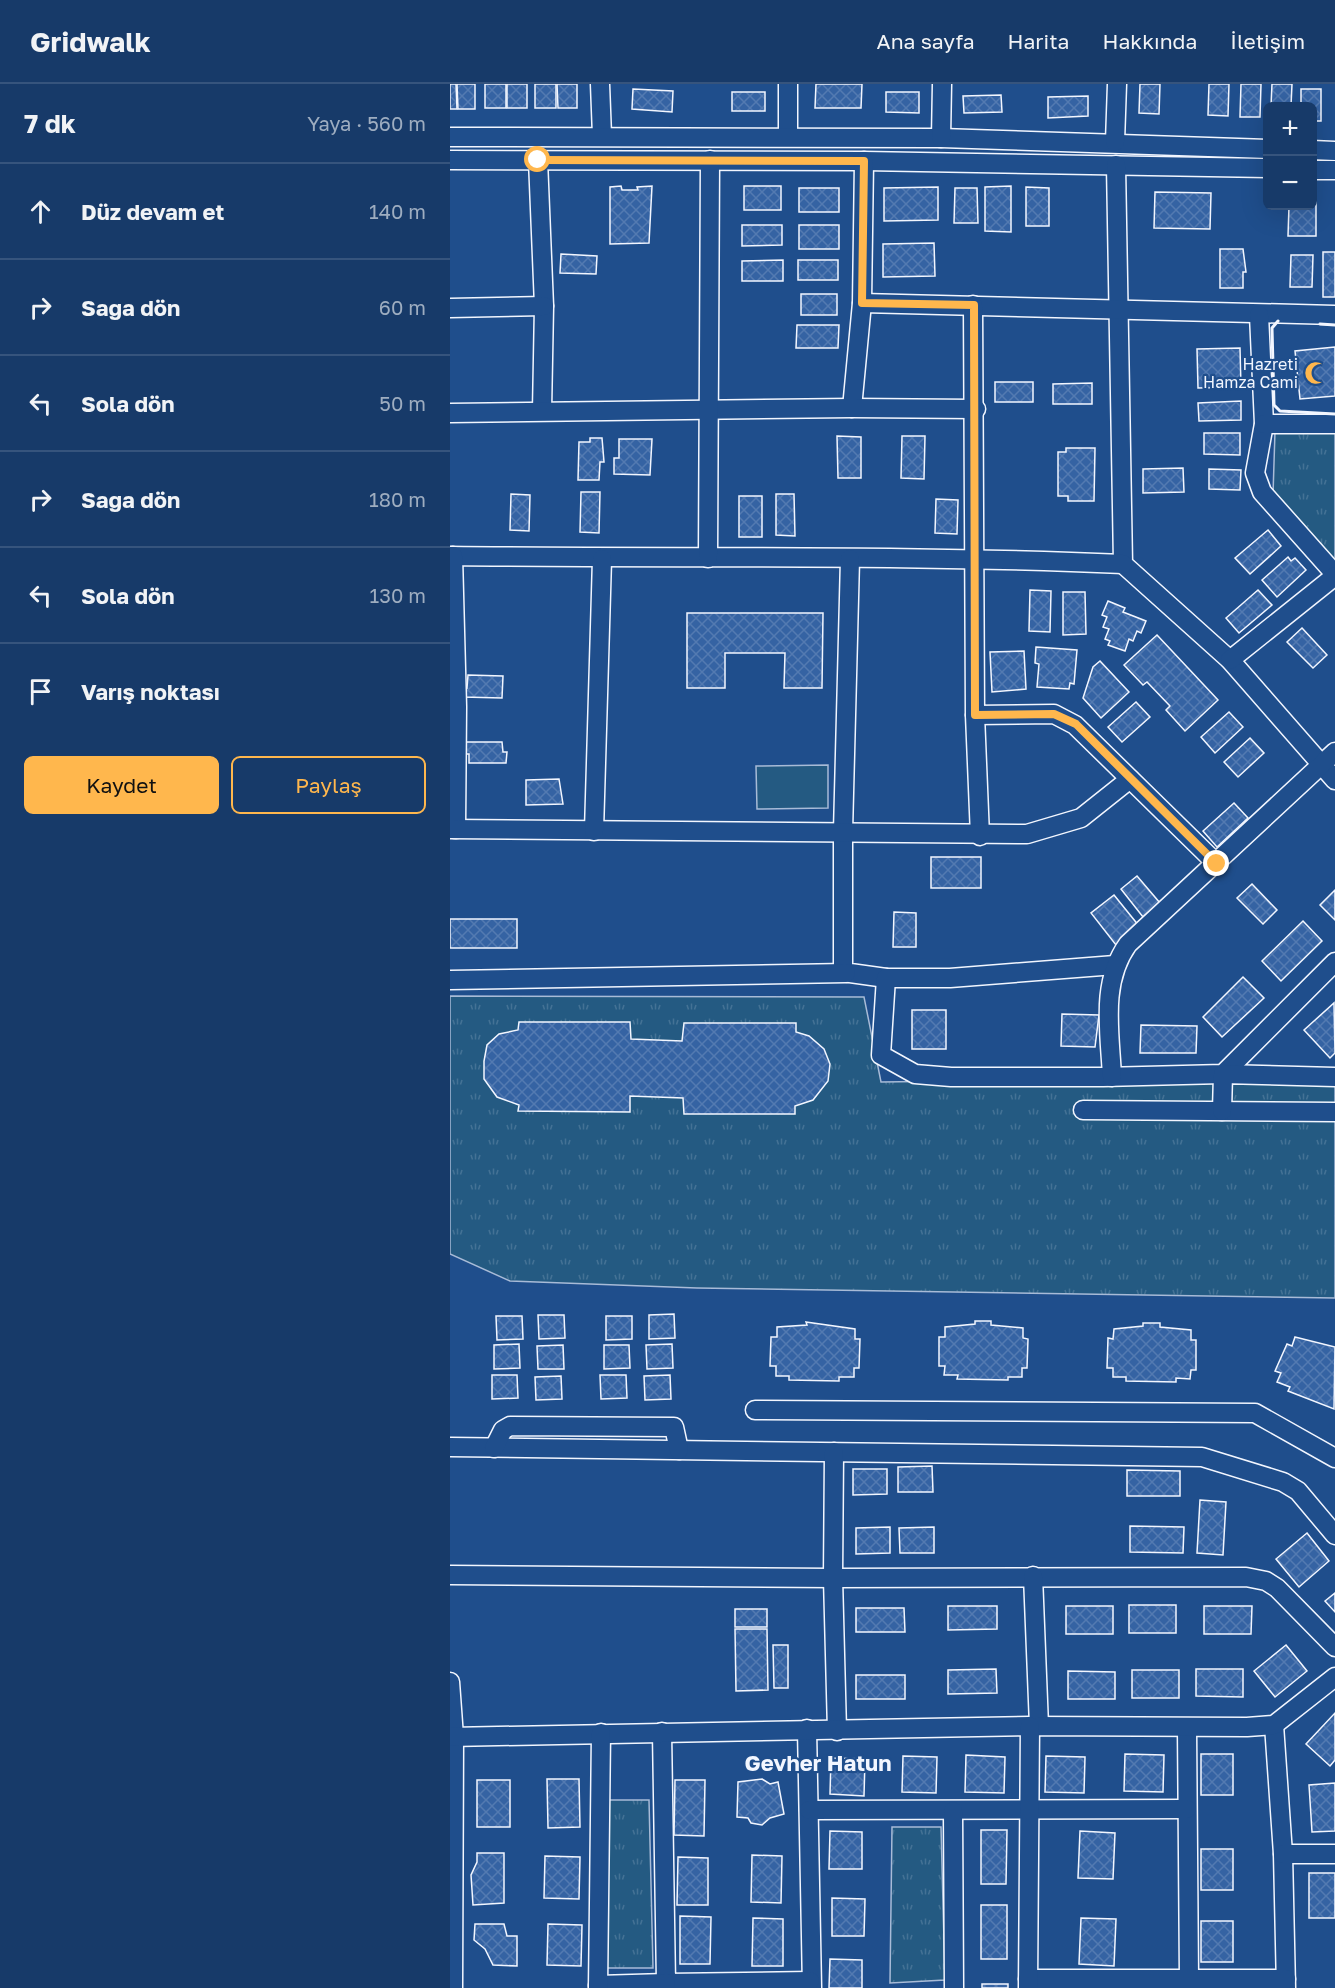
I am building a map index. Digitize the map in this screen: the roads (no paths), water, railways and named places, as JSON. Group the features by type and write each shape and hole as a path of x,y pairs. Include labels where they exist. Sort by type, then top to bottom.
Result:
{"street":[{"path":"600,84 602,136"},
{"path":"788,84 788,137"},
{"path":"941,138 942,84"},
{"path":"1116,142 1117,84"},
{"path":"450,137 941,138 1263,148"},
{"path":"1317,150 1335,152"},
{"path":"450,160 864,161 1263,168"},
{"path":"538,160 544,306 542,411"},
{"path":"708,558 711,411 710,160"},
{"path":"852,408 862,303 864,161"},
{"path":"1116,165 1123,564"},
{"path":"1317,170 1335,170"},
{"path":"862,303 1259,315 1335,315"},
{"path":"974,305 975,715 980,836"},
{"path":"450,308 544,306"},
{"path":"1230,660 1335,575 1262,492 1255,472 1264,424 1259,315"},
{"path":"450,413 852,408 976,410"},
{"path":"1264,424 1335,424"},
{"path":"1130,779 1081,818 1027,834 980,836 843,832 453,829 451,556 602,559 974,558 1123,564 1230,660 1335,780"},
{"path":"594,831 602,559"},
{"path":"846,973 843,972 843,832 850,559"},
{"path":"975,715 1054,714 1076,724 1217,864"},
{"path":"1112,1077 1108,1004 1115,965 1128,944 1217,864 1335,752"},
{"path":"1222,1111 1223,1074 1335,962"},
{"path":"450,980 846,973 886,978 950,978 1115,965"},
{"path":"886,978 881,1055 915,1074 1112,1077 1223,1074 1335,1077"},
{"path":"1083,1110 1335,1112"},
{"path":"755,1410 1255,1413 1332,1455"},
{"path":"450,1447 1202,1457 1282,1482 1298,1491 1335,1535"},
{"path":"834,1452 833,1578 837,1731"},
{"path":"450,1575 833,1578 1246,1576 1266,1581 1277,1588 1335,1647"},
{"path":"1033,1576 1035,1726 1030,1810 1028,1984 1189,1979 1286,1983 1283,1854 1274,1725"},
{"path":"452,1737 807,1729 837,1731 1035,1726 1187,1728 1274,1725 1335,1677"},
{"path":"450,1682 453,1988"},
{"path":"1187,1728 1189,1979"},
{"path":"601,1733 598,1987 666,1983 811,1984 807,1729"},
{"path":"662,1732 666,1983"},
{"path":"809,1810 1187,1809"},
{"path":"953,1811 954,1988"},
{"path":"1283,1854 1335,1854"}],"place":[{"name":"Hazreti Hamza Cami","path":"1316,373"}],"district":[{"name":"Gevher Hatun","path":"818,1762"}]}
